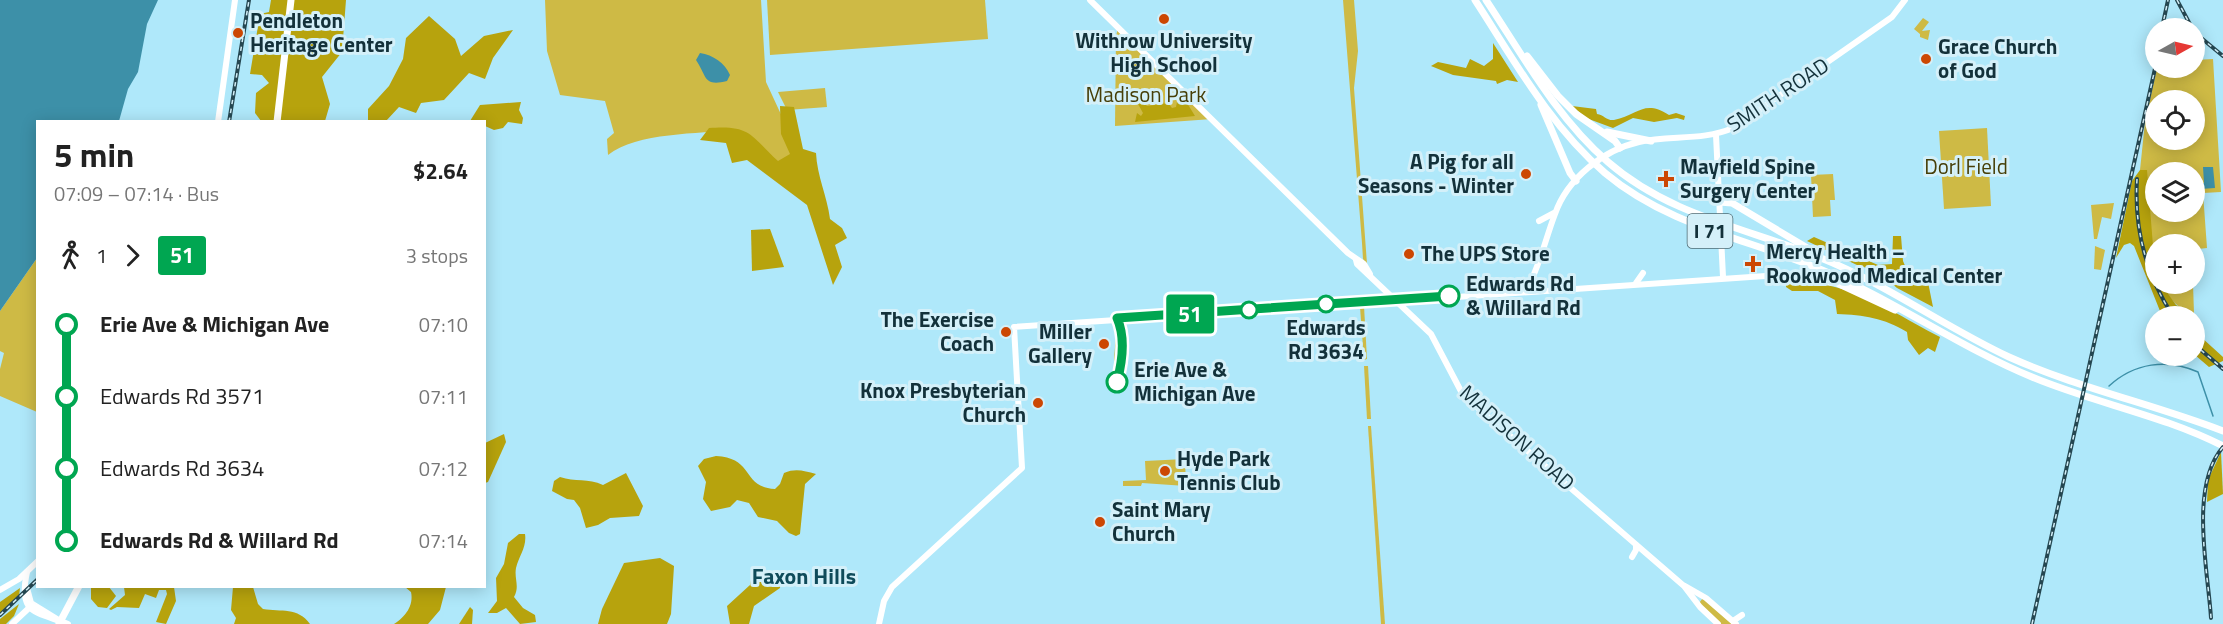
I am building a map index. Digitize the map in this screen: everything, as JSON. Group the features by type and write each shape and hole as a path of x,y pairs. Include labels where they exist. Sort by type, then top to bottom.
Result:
{"highway":[{"path":"277,120 291,0"},
{"name":"I 71","path":"1475,0 1540,100 1562,129 1604,172 1644,201 1704,229 1822,270 2032,377 2150,417 2223,446"},
{"name":"I 71","path":"1486,0 1569,123 1607,162 1644,189 1695,216 1820,258 2008,356 2066,379 2223,430"},
{"path":"1520,51 1530,58 1558,96 1593,127 1615,141 1618,149"},
{"path":"1540,100 1570,173 1576,181"},
{"path":"1593,127 1618,136 1651,141"},
{"path":"1719,202 1732,203 1820,258"},
{"path":"1781,275 1837,284 1890,309 1912,316"},
{"path":"62,623 78,588"}],"main road":[{"path":"218,120 235,0"},
{"name":"MADISON ROAD","path":"1090,0 1356,260 1364,264 1370,274 1433,338 1463,395 1684,586 1694,600 1718,624"},
{"name":"SMITH ROAD","path":"1555,213 1576,181 1599,160 1618,149 1651,141 1716,135 1750,118 1892,17 1905,0"},
{"path":"1716,135 1723,277"},
{"path":"1539,221 1555,213"},
{"path":"1526,291 1546,246 1555,213"},
{"path":"1636,283 1643,273"},
{"path":"879,624 884,602 892,587 1022,468 1014,327 1723,277 1781,275"},
{"path":"1408,311 1413,299"},
{"path":"1482,412 1486,401"},
{"path":"1632,556 1636,550 1636,544"},
{"path":"0,590 27,572 36,563"},
{"path":"20,617 27,572"},
{"path":"27,572 31,606"},
{"name":"MADISON ROAD","path":"1684,586 1699,593 1734,622"},
{"path":"1694,600 1699,593"},
{"path":"24,599 31,606 62,623"},
{"path":"12,624 31,606"},
{"path":"1734,622 1742,615"}],"green space":[{"path":"545,0 761,0 766,82 791,136 804,173 766,173 735,130 651,138 620,147 608,155 607,139 614,133 605,101 560,95 547,51"},
{"path":"767,0 985,0 988,39 770,55"},
{"path":"1343,0 1354,0 1358,51 1354,88 1367,264 1363,259"},
{"path":"1923,18 1929,22 1922,31 1930,30 1928,40 1920,37 1914,29"},
{"name":"Madison Park","path":"1118,28 1212,119 1115,126"},
{"path":"2205,59 2213,59 2221,192 2205,193 2205,162 2145,162 2145,170 2140,170 2145,122 2145,150 2205,150 2205,90 2152,90 2155,78 2205,78"},
{"path":"825,88 827,107 787,110 778,92"},
{"name":"Dorl Field","path":"1987,128 1991,206 1944,209 1939,131"},
{"path":"1833,174 1835,200 1830,200 1831,216 1813,217 1811,175"},
{"path":"2114,203 2111,219 2102,217 2097,239 2094,239 2091,205"},
{"path":"2205,220 2207,248 2205,248 2205,234 2150,234 2149,222"},
{"path":"2095,246 2105,250 2101,270 2094,269"},
{"path":"36,259 36,412 0,396 0,369 4,353 0,351 0,311"},
{"path":"2167,294 2193,294 2194,306 2178,306"},
{"path":"1364,306 1367,359 1364,360 1360,307"},
{"path":"1116,334 1120,340 1121,350 1117,367 1114,360"},
{"path":"1364,366 1368,366 1371,419 1367,419"},
{"path":"1368,426 1371,426 1385,624 1381,624"},
{"name":"Hyde Park Tennis Club","path":"1185,459 1186,486 1142,483 1141,486 1123,486 1123,481 1146,480 1145,461"},
{"path":"1703,598 1733,624 1721,624 1699,603"}],"shaded area":[{"path":"271,0 346,0 342,52 322,77 330,104 325,120 260,120 255,113 256,93 269,83 262,75 250,74 260,14 269,12"},
{"path":"429,16 455,39 461,56 484,36 513,30 493,58 485,79 469,73 444,100 421,103 416,113 399,107 387,120 368,120 368,109 389,86 403,59 406,38"},
{"path":"1493,43 1518,82 1507,80 1497,84 1496,81 1453,75 1431,66 1438,62 1466,68 1470,59 1484,66 1493,59"},
{"path":"1130,88 1147,106 1168,103 1172,108 1176,107 1177,102 1187,103 1195,116 1135,122 1137,113 1141,116 1143,113 1133,95 1124,95 1121,100 1121,89"},
{"path":"521,102 519,110 523,118 522,124 508,122 503,128 494,130 486,126 486,120 471,120 480,105"},
{"path":"780,106 794,107 803,149 816,153 830,219 842,228 847,238 835,245 842,267 833,285 807,205 747,160 732,163 726,143 700,140 709,128 723,127 742,130 755,138 778,161 790,154 781,134"},
{"path":"1572,106 1596,109 1597,114 1612,120 1647,108 1660,110 1669,115 1676,113 1685,116 1684,120 1677,118 1654,122 1633,118 1613,128 1586,118"},
{"path":"2140,170 2145,170 2145,222 2151,222 2152,234 2145,234 2145,274 2134,246 2130,243 2124,245 2116,258 2132,181"},
{"path":"770,229 784,267 752,271 751,230"},
{"path":"1893,236 1901,236 1903,261 1909,275 1927,277 1933,307 1897,288 1876,270 1859,266 1807,241 1814,237 1878,265 1892,264"},
{"path":"1786,278 1835,287 1876,303 1940,337 1935,352 1928,348 1919,355 1908,340 1907,332 1890,323 1873,318 1837,314 1835,300 1818,291 1792,291 1786,287"},
{"path":"2153,294 2168,294 2178,306 2158,306"},
{"path":"2205,341 2223,357 2223,361 2209,367 2205,364"},
{"path":"504,434 506,442 486,483 486,443"},
{"path":"2221,452 2223,494 2207,502 2208,480"},
{"path":"716,456 737,462 757,483 775,489 780,484 784,473 788,471 800,470 816,474 805,484 800,534 796,536 789,533 777,521 758,517 749,503 737,500 730,507 711,511 703,499 706,482 698,466 704,459"},
{"path":"626,473 643,506 639,516 610,518 598,525 586,528 580,508 574,500 552,491 554,481 560,477 603,485"},
{"path":"519,534 525,534 525,539 516,568 517,589 514,597 523,608 535,615 536,622 520,624 506,608 497,613 488,613 497,601 496,578 504,564 508,543"},
{"path":"660,558 674,566 671,614 667,624 598,624 602,609 624,563"},
{"path":"756,570 770,573 781,580 780,588 754,606 749,624 730,624 727,606 750,585 752,575"},
{"path":"20,588 19,596 0,614 0,602"},
{"path":"91,588 110,588 116,596 107,608 98,607 91,599"},
{"path":"124,588 174,588 176,601 166,624 156,622 167,594 166,590 159,590 156,598 145,594 139,608 109,609 125,595"},
{"path":"233,588 253,588 258,604 263,609 289,611 300,615 310,624 234,624 236,618 231,610"},
{"path":"406,588 446,588 440,610 428,624 394,624 402,618 410,606 411,592"},
{"path":"19,604 14,616 6,624 0,624 0,619"},
{"path":"470,607 473,610 472,624 459,624"}],"water":[{"path":"0,0 158,0 147,24 138,72 128,89 119,120 36,120 36,259 0,311"},
{"path":"700,53 722,63 730,75 727,81 714,82 707,79 696,60"},
{"path":"2205,167 2213,167 2215,188 2205,189"}],"waterway":[{"path":"2109,386 2129,372 2151,365 2175,365 2186,368 2198,372 2213,416"}],"railway":[{"path":"229,120 249,0"},
{"path":"2164,18 2168,0"},
{"path":"2177,0 2187,18"},
{"path":"2205,41 2223,56"},
{"path":"2032,624 2153,78"},
{"path":"2137,179 2138,215 2144,251 2149,268 2167,306"},
{"path":"2205,353 2223,369"},
{"path":"2211,618 2203,506 2206,483 2223,447"},
{"path":"0,615 36,581"}],"bus line":[{"name":"51","path":"1117,382 1122,365 1122,335 1117,318 1449,296"}],"place":[{"name":"Withrow University High School","path":"1164,19"},
{"name":"Pendleton Heritage Center","path":"238,33"},
{"name":"Grace Church of God","path":"1926,59"},
{"name":"A Pig for all Seasons - Winter","path":"1526,174"},
{"name":"Mayfield Spine Surgery Center","path":"1666,179"},
{"name":"The UPS Store","path":"1409,254"},
{"name":"Mercy Health – Rookwood Medical Center","path":"1753,264"},
{"name":"Edwards Rd & Willard Rd","path":"1449,296"},
{"name":"Edwards Rd 3634","path":"1326,304"},
{"name":"The Exercise Coach","path":"1006,332"},
{"name":"Miller Gallery","path":"1104,344"},
{"name":"Erie Ave & Michigan Ave","path":"1117,382"},
{"name":"Knox Presbyterian Church","path":"1038,403"},
{"name":"Hyde Park Tennis Club","path":"1165,471"},
{"name":"Saint Mary Church","path":"1100,522"}],"district":[{"name":"Faxon Hills","path":"804,576"}]}
